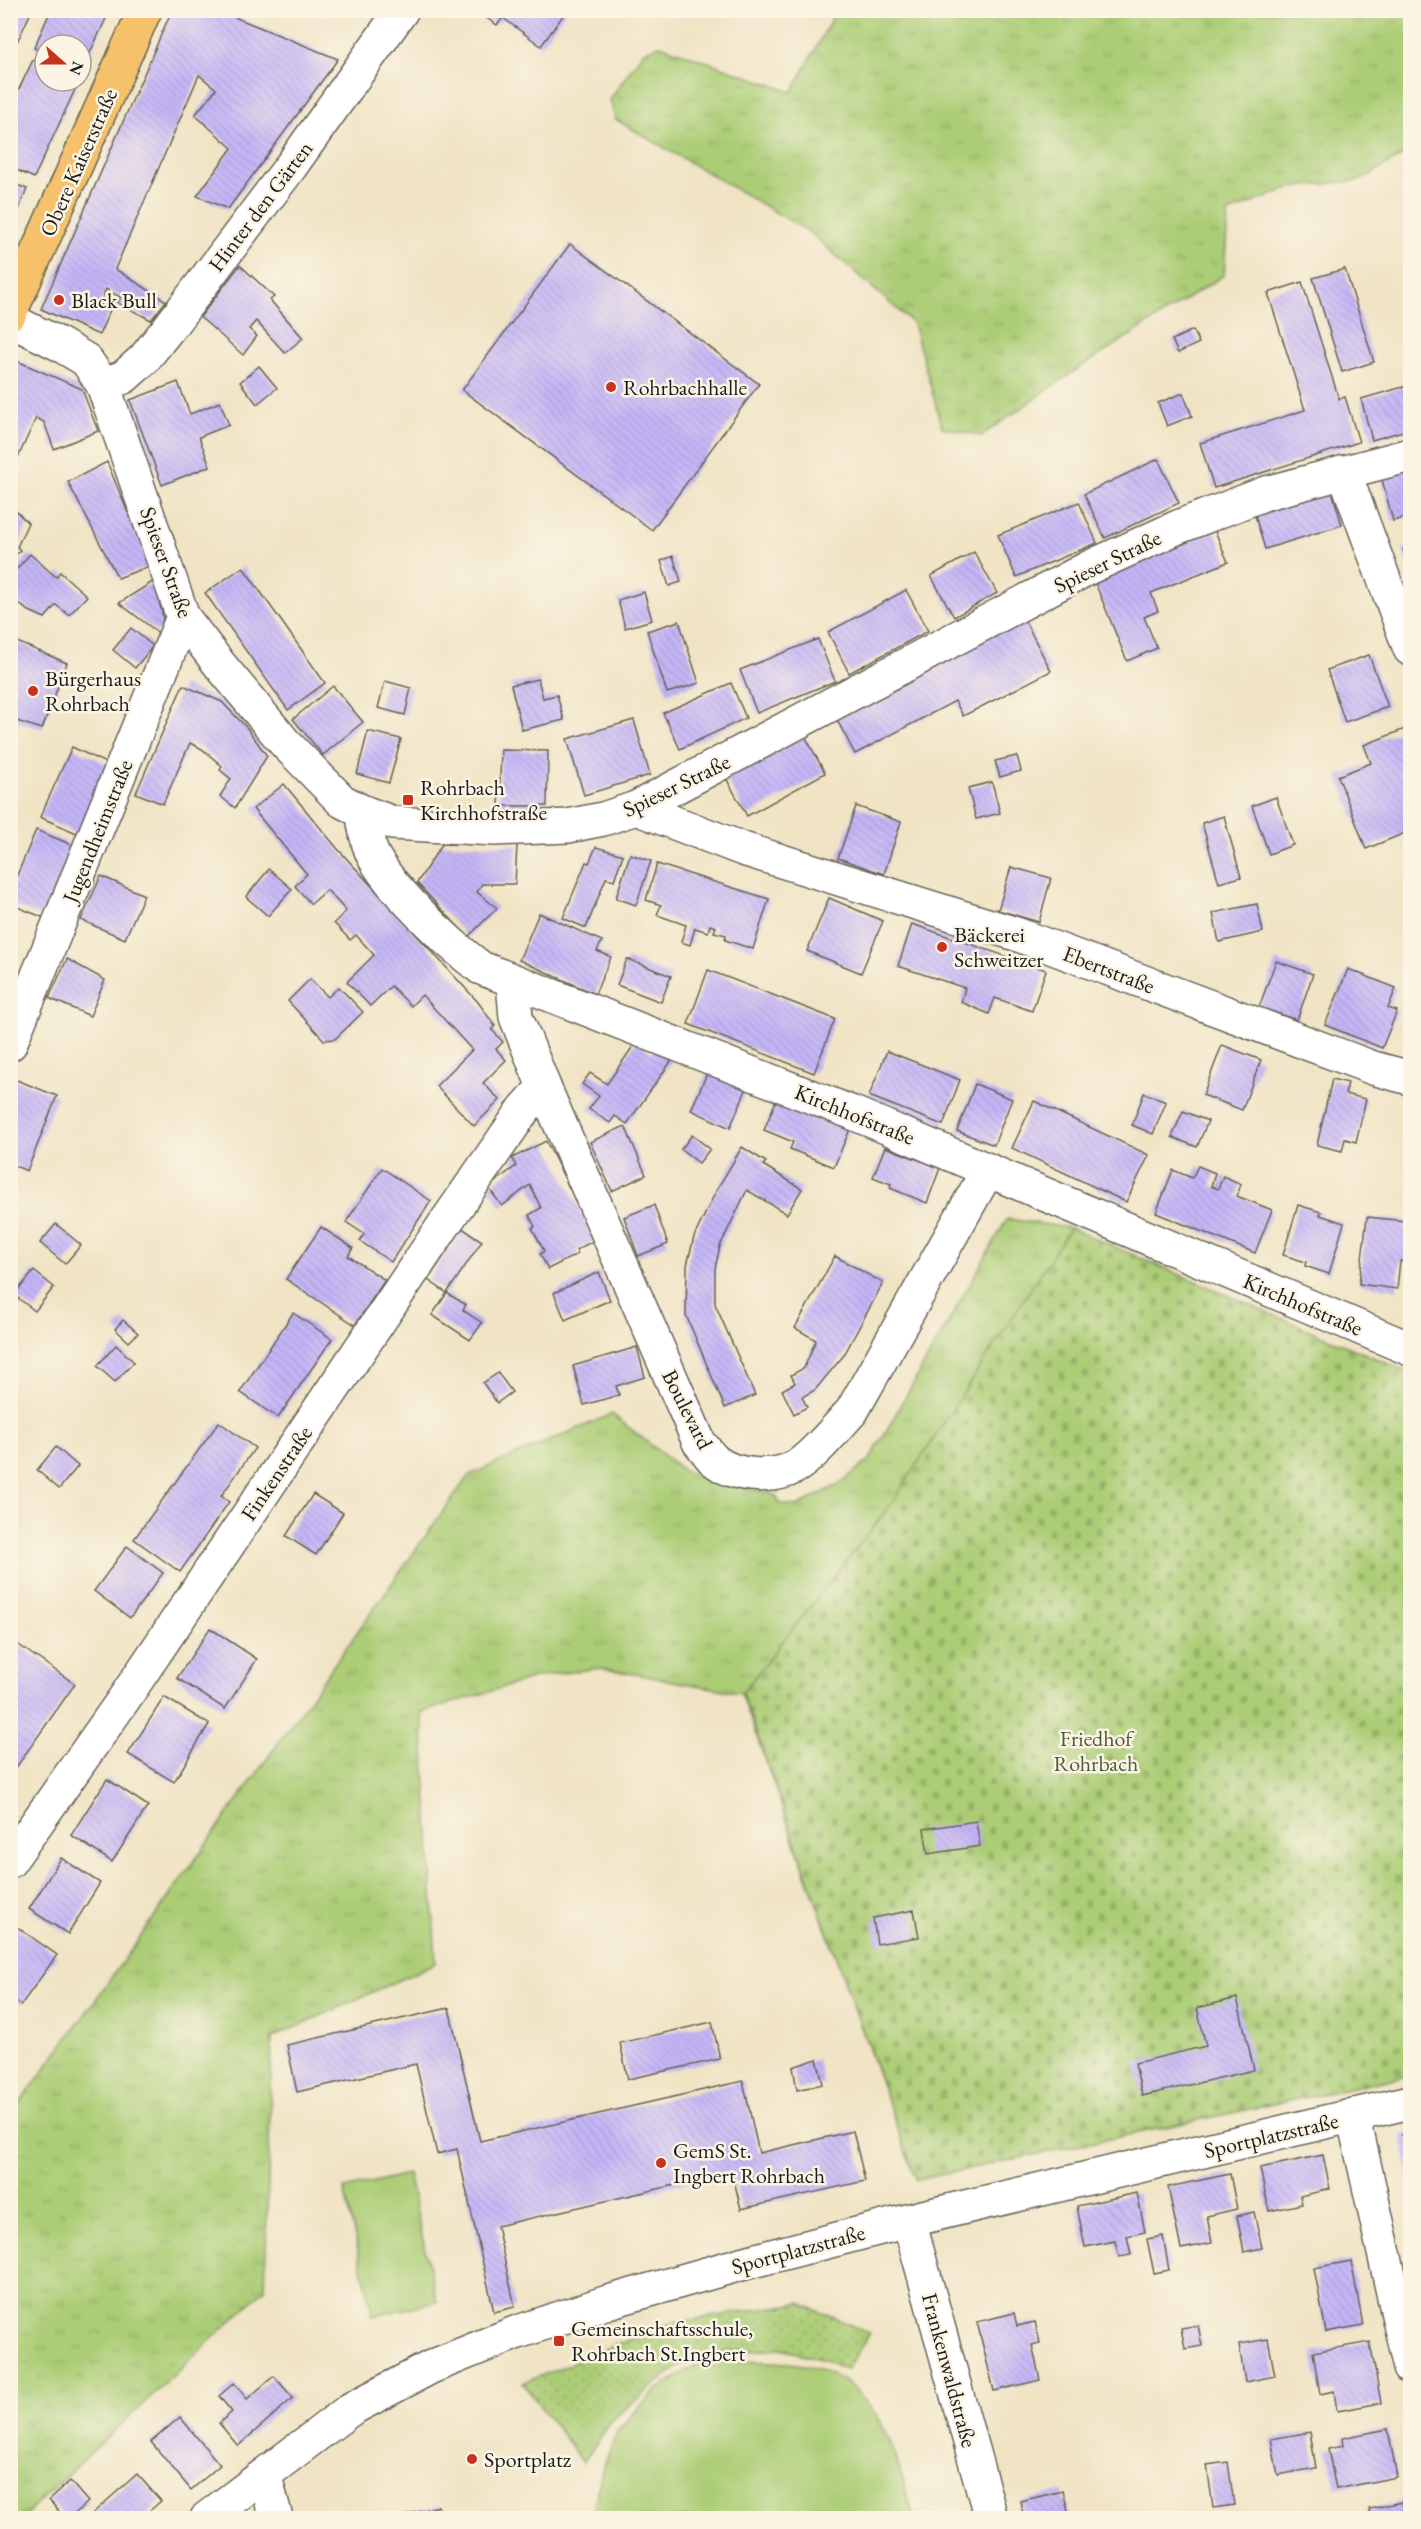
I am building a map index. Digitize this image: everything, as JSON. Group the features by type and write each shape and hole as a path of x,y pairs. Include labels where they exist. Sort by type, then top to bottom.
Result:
{"main road":[{"name":"Obere Kaiserstraße","path":"10,313 145,10"}],"street":[{"name":"Hinter den Gärten","path":"103,385 124,377 144,359 158,342 291,166 402,10"},
{"name":"Spieser Straße","path":"10,320 86,360 103,385 183,617 219,665 285,743 342,801 393,823 495,829 568,826 603,819 636,808 1090,567 1178,527 1266,493 1410,455"},
{"path":"1344,472 1410,649"},
{"name":"Jugendheimstraße","path":"10,1044 183,617"},
{"name":"Ebertstraße","path":"636,808 743,849 1016,934 1373,1068 1410,1078"},
{"name":"Kirchhofstraße","path":"363,812 364,830 374,855 394,884 455,949 481,968 736,1066 988,1170 1410,1350"},
{"name":"Boulevard","path":"513,981 516,1017 544,1087 699,1442 715,1461 737,1471 765,1475 795,1467 852,1411 988,1170"},
{"name":"Finkenstraße","path":"10,1861 133,1686 525,1108 544,1087"},
{"name":"Sportplatzstraße","path":"207,2518 351,2409 430,2367 508,2336 608,2302 730,2267 909,2221 1410,2102"},
{"path":"1353,2115 1410,2368"},
{"name":"Frankenwaldstraße","path":"909,2221 991,2518"},
{"path":"265,2476 276,2518"}],"green space":[{"path":"836,11 1410,11 1410,151 1361,180 1289,188 1228,213 1224,275 1073,372 981,436 942,427 913,323 808,231 615,119 610,99 643,52 660,45 792,92"},
{"name":"Friedhof Rohrbach","path":"1007,1219 1070,1228 1410,1373 1410,2075 916,2180 741,1693 599,1668 541,1676 422,1712 436,1963 272,2038 265,2289 22,2518 11,2518 11,2115 469,1475 612,1414 684,1471 775,1495 781,1504 797,1506 836,1486 869,1461"},
{"name":"Friedhof Rohrbach","path":"1070,1228 1410,1373 1410,2075 916,2180 742,1693 890,1506"},
{"path":"408,2174 437,2302 373,2316 344,2189"},
{"path":"800,2303 869,2333 847,2369 825,2360 782,2349 727,2352 678,2366 613,2419 583,2463 523,2383 671,2323"},
{"path":"704,2361 797,2364 825,2371 847,2383 865,2400 879,2420 899,2468 914,2518 592,2518 602,2470 618,2430 656,2390"}],"building":[{"path":"12,10 32,10 10,57 10,14"},
{"path":"51,10 110,10 93,46 93,33 41,33"},
{"path":"172,10 217,10 338,59 228,209 197,196 232,148 195,115 216,89 199,75 115,269 166,301 151,320 118,303 120,297 106,289 100,303 111,308 99,335 41,309"},
{"path":"490,10 567,10 541,46 503,18 497,25 485,17"},
{"path":"33,60 33,93 73,93 34,178 10,167 10,108"},
{"path":"10,182 27,189 11,229 10,229"},
{"name":"Rohrbachhalle","path":"570,244 759,384 652,530 462,390"},
{"path":"240,265 274,297 270,300 303,338 285,353 256,321 249,329 257,336 243,355 200,317"},
{"path":"1345,269 1374,362 1342,372 1313,278"},
{"path":"1302,282 1339,399 1345,397 1359,442 1214,488 1200,443 1305,410 1268,293"},
{"path":"1193,330 1199,343 1178,353 1172,340"},
{"path":"17,361 82,389 98,431 54,449 44,422 36,418 10,475 10,376"},
{"path":"259,366 277,388 257,404 240,382"},
{"path":"178,382 190,414 220,402 229,425 199,437 210,466 162,485 130,400"},
{"path":"1410,385 1410,429 1372,440 1361,399"},
{"path":"1183,393 1192,416 1167,426 1158,403"},
{"path":"1158,459 1179,503 1105,538 1084,494"},
{"path":"107,462 150,566 118,578 68,482"},
{"path":"1410,468 1410,516 1393,521 1381,476"},
{"path":"1332,491 1342,525 1265,549 1255,515"},
{"path":"1079,502 1097,543 1016,577 998,535"},
{"path":"10,505 28,523 17,547 20,550 10,562"},
{"path":"1215,531 1228,562 1151,593 1158,611 1144,617 1157,648 1127,661 1094,580"},
{"path":"1410,547 1410,569 1403,550"},
{"path":"974,552 997,593 954,617 931,576"},
{"path":"30,554 56,577 60,572 87,596 69,615 56,605 45,618 27,610 10,596 10,567 15,571"},
{"path":"673,556 681,582 669,586 661,561"},
{"path":"243,567 325,683 288,710 205,593"},
{"path":"154,581 163,617 160,634 119,603"},
{"path":"906,590 928,631 849,673 828,632"},
{"path":"644,592 652,620 625,628 618,600"},
{"path":"1024,619 1051,671 963,716 955,701 855,754 836,718"},
{"path":"679,621 699,683 667,693 647,631"},
{"path":"131,628 153,646 135,668 113,650"},
{"name":"Bürgerhaus Rohrbach","path":"10,639 67,663 42,729 10,719"},
{"path":"818,639 835,681 757,713 740,670"},
{"path":"1369,655 1388,707 1345,722 1327,670"},
{"path":"538,679 543,698 557,695 564,720 522,730 511,685"},
{"path":"385,681 411,688 405,715 378,708"},
{"path":"731,683 746,718 680,749 663,713"},
{"path":"183,685 222,702 247,728 267,756 235,808 220,796 231,779 220,770 222,766 202,749 190,743 163,804 136,793"},
{"path":"333,686 363,722 323,755 293,719"},
{"path":"634,720 650,775 584,795 567,739"},
{"path":"1405,729 1410,744 1410,777 1406,779 1410,792 1410,831 1366,849 1338,776 1371,763 1364,745"},
{"path":"368,731 401,739 389,783 357,774"},
{"path":"805,736 825,773 747,816 726,778"},
{"path":"72,747 112,766 81,835 40,817"},
{"path":"501,750 548,751 547,806 499,806"},
{"path":"1017,756 1021,771 1000,777 995,761"},
{"path":"992,782 1000,813 976,819 968,788"},
{"path":"284,784 337,848 478,1002 495,1026 492,1030 503,1042 496,1049 506,1060 483,1083 500,1100 474,1126 436,1086 472,1050 422,995 411,1006 391,986 370,1006 347,982 374,955 356,935 350,940 334,923 346,911 327,890 311,904 295,886 307,874 253,809"},
{"path":"1276,797 1293,845 1269,854 1252,806"},
{"path":"856,806 901,822 884,874 838,858"},
{"path":"1224,816 1241,877 1219,883 1202,823"},
{"path":"36,830 77,847 47,919 10,904 10,892"},
{"path":"442,844 517,845 515,884 482,884 477,892 497,908 468,937 417,883"},
{"path":"596,847 623,855 614,880 606,878 586,928 563,918 586,862 589,863"},
{"path":"630,854 651,861 636,905 616,898"},
{"path":"657,864 769,899 753,949 725,940 726,935 714,932 716,927 710,925 708,932 695,928 690,945 681,942 686,925 657,915 661,905 646,900"},
{"path":"1011,867 1051,878 1039,922 998,910"},
{"path":"269,869 292,889 268,916 246,897"},
{"path":"101,876 144,895 125,939 81,920"},
{"path":"829,898 883,921 861,973 807,951"},
{"path":"1257,904 1263,932 1219,942 1213,913"},
{"path":"539,913 602,941 597,951 611,957 595,994 519,960"},
{"path":"912,924 1046,970 1032,1011 995,998 989,1014 961,1002 965,988 898,966"},
{"path":"67,959 105,980 90,1016 49,998"},
{"path":"627,959 671,976 661,1002 617,985"},
{"path":"1276,961 1313,974 1297,1020 1259,1007"},
{"path":"1348,969 1396,988 1388,1008 1397,1011 1382,1048 1325,1025"},
{"path":"708,970 835,1019 814,1073 688,1024"},
{"path":"310,979 328,997 339,987 363,1012 335,1039 324,1040 288,1001"},
{"path":"10,981 21,985 10,1011"},
{"path":"636,1042 652,1053 655,1048 672,1060 627,1124 615,1116 610,1123 589,1109 599,1096 582,1084 590,1073 607,1084"},
{"path":"1222,1045 1261,1060 1242,1110 1203,1095"},
{"path":"887,1051 960,1080 943,1125 869,1096"},
{"path":"709,1069 748,1085 730,1128 691,1110"},
{"path":"14,1079 57,1096 27,1171 10,1164 10,1088"},
{"path":"1332,1079 1348,1083 1345,1094 1366,1099 1356,1142 1345,1139 1342,1151 1317,1145"},
{"path":"975,1084 1012,1099 994,1145 957,1131"},
{"path":"1144,1093 1166,1102 1153,1134 1132,1125"},
{"path":"777,1098 850,1129 834,1167 790,1149 793,1142 764,1130"},
{"path":"1034,1101 1149,1155 1126,1202 1012,1148"},
{"path":"1183,1111 1208,1121 1197,1147 1172,1137"},
{"path":"625,1126 646,1175 612,1191 590,1142"},
{"path":"692,1135 710,1149 699,1163 681,1149"},
{"path":"546,1141 595,1240 576,1250 578,1254 548,1269 540,1254 544,1251 532,1228 535,1227 529,1215 541,1208 530,1185 502,1206 488,1187 516,1166 512,1158"},
{"path":"742,1147 766,1162 763,1165 802,1189 787,1214 747,1190 720,1246 715,1269 715,1304 755,1395 725,1408 686,1315 687,1265 694,1237 716,1191"},
{"path":"885,1147 940,1168 927,1203 890,1188 891,1184 873,1177"},
{"path":"1198,1166 1215,1173 1211,1186 1218,1189 1223,1176 1241,1184 1237,1196 1272,1210 1255,1253 1156,1213 1173,1170 1192,1178"},
{"path":"382,1168 431,1201 391,1262 360,1241 364,1234 346,1222"},
{"path":"654,1205 668,1244 638,1256 624,1217"},
{"path":"1298,1205 1321,1212 1320,1215 1344,1223 1329,1274 1305,1266 1306,1262 1283,1255"},
{"path":"1367,1217 1406,1221 1405,1230 1410,1231 1410,1262 1400,1261 1397,1289 1359,1284"},
{"path":"56,1224 81,1245 65,1264 40,1243"},
{"path":"321,1227 353,1248 348,1256 385,1280 355,1325 286,1279"},
{"path":"462,1228 482,1241 447,1293 428,1280"},
{"path":"835,1256 883,1283 844,1355 815,1390 802,1397 807,1407 794,1414 782,1390 795,1383 791,1375 804,1368 816,1340 795,1328"},
{"path":"34,1271 54,1287 35,1311 14,1295"},
{"path":"599,1272 610,1300 565,1320 554,1293"},
{"path":"447,1293 466,1305 463,1310 482,1323 470,1340 432,1315"},
{"path":"293,1313 332,1339 278,1418 240,1392"},
{"path":"123,1320 138,1333 129,1342 115,1329"},
{"path":"116,1345 134,1362 115,1382 97,1366"},
{"path":"637,1347 645,1377 616,1386 619,1395 584,1405 573,1366"},
{"path":"498,1373 512,1392 497,1403 483,1383"},
{"path":"219,1422 255,1448 221,1496 229,1502 180,1572 134,1539"},
{"path":"56,1447 78,1466 59,1489 37,1470"},
{"path":"313,1494 343,1513 316,1555 286,1536"},
{"path":"127,1546 163,1573 130,1618 94,1591"},
{"path":"210,1628 257,1659 225,1709 177,1678"},
{"path":"10,1639 75,1684 10,1776"},
{"path":"164,1697 209,1724 174,1782 128,1754"},
{"path":"107,1779 148,1806 112,1862 71,1835"},
{"path":"976,1821 980,1846 928,1854 924,1829"},
{"path":"61,1858 100,1883 68,1934 29,1909"},
{"path":"914,1910 919,1937 877,1944 873,1918"},
{"path":"10,1922 57,1955 21,2005 10,1997"},
{"path":"1237,1998 1254,2070 1142,2096 1135,2063 1206,2046 1197,2008"},
{"name":"GemS St. Ingbert Rohrbach","path":"449,2008 480,2141 743,2081 759,2153 853,2131 865,2181 741,2209 732,2172 497,2226 515,2307 494,2312 457,2149 437,2154 416,2064 297,2092 287,2045"},
{"path":"712,2022 720,2059 628,2079 620,2043"},
{"path":"817,2059 823,2084 797,2090 793,2067"},
{"path":"1410,2133 1410,2174 1409,2174 1402,2135"},
{"path":"1323,2155 1330,2189 1300,2196 1302,2204 1269,2211 1260,2168"},
{"path":"1230,2174 1237,2209 1207,2216 1212,2243 1181,2249 1168,2187"},
{"path":"1137,2193 1145,2232 1127,2236 1131,2255 1119,2257 1115,2241 1085,2247 1077,2206"},
{"path":"1254,2212 1262,2248 1244,2252 1237,2216"},
{"path":"1163,2236 1169,2270 1154,2273 1147,2239"},
{"path":"1351,2261 1363,2325 1326,2332 1314,2268"},
{"path":"1014,2313 1017,2326 1035,2322 1040,2343 1032,2345 1040,2380 994,2391 977,2322"},
{"path":"1198,2325 1202,2346 1185,2349 1181,2328"},
{"path":"1268,2339 1275,2376 1245,2382 1239,2344"},
{"path":"1370,2342 1381,2403 1337,2411 1334,2391 1320,2394 1313,2352"},
{"path":"274,2376 293,2398 238,2446 219,2423 232,2412 219,2396 234,2383 247,2399"},
{"path":"180,2417 220,2465 191,2490 151,2442"},
{"path":"1388,2429 1397,2477 1336,2489 1328,2449 1343,2446 1342,2438"},
{"path":"1310,2432 1316,2468 1278,2475 1271,2439"},
{"path":"1228,2462 1234,2505 1213,2508 1207,2465"},
{"path":"137,2474 161,2501 141,2518 98,2518 93,2513"},
{"path":"70,2481 88,2502 70,2518 65,2518 49,2500"},
{"path":"1063,2491 1070,2518 1024,2518 1020,2501"},
{"path":"1402,2502 1405,2518 1371,2518 1369,2509"},
{"path":"438,2506 442,2518 397,2518"}],"place":[{"name":"Black Bull","path":"59,300"},
{"name":"Rohrbachhalle","path":"611,387"},
{"name":"Bürgerhaus Rohrbach","path":"33,691"},
{"name":"Rohrbach Kirchhofstraße","path":"408,800"},
{"name":"Bäckerei Schweitzer","path":"942,947"},
{"name":"GemS St. Ingbert Rohrbach","path":"661,2163"},
{"name":"Gemeinschaftsschule, Rohrbach St.Ingbert","path":"559,2341"},
{"name":"Sportplatz","path":"472,2459"}]}
